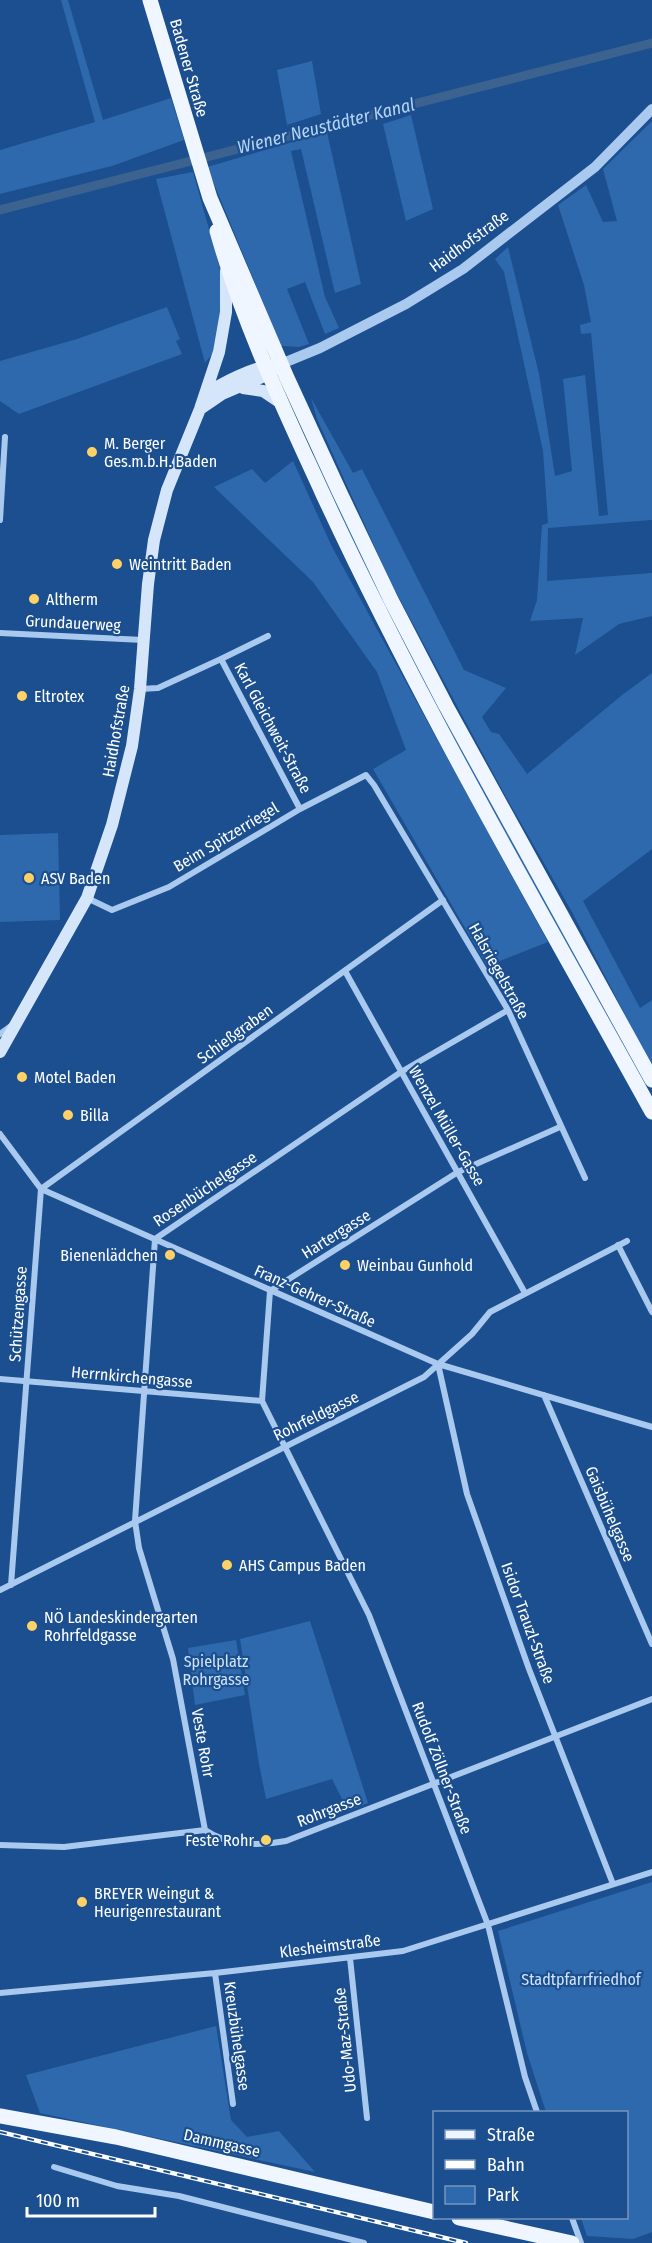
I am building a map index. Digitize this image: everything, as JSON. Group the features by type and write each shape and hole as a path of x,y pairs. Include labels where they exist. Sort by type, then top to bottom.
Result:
{"main road":[{"name":"Badener Straße","path":"150,0 210,198"},
{"path":"210,198 272,368 282,404 360,573 433,715 652,1112"},
{"path":"210,198 225,261 272,368 446,706 652,1080"},
{"name":"Haidhofstraße","path":"19,1020 87,898 124,784 140,689 148,584 158,524 167,490 200,409 223,338 227,290 225,261"},
{"name":"Haidhofstraße","path":"200,409 212,400 272,368"},
{"name":"Haidhofstraße","path":"205,395 221,385 272,368"},
{"path":"235,389 263,391 282,404"},
{"path":"0,1052 19,1020"},
{"name":"Dammgasse","path":"0,2116 116,2137 433,2212"},
{"path":"468,2219 572,2243"}],"street":[{"name":"Haidhofstraße","path":"272,368 320,348 405,304 463,269 596,166 652,109"},
{"path":"0,520 5,437"},
{"name":"Grundauerweg","path":"0,633 144,640"},
{"name":"Karl Gleichweit-Straße","path":"140,689 158,688 268,636"},
{"name":"Karl Gleichweit-Straße","path":"221,659 300,809"},
{"name":"Beim Spitzerriegel","path":"87,898 112,910 169,887 300,809 366,775 374,785"},
{"name":"Halsriegelstraße","path":"374,785 508,1010 585,1178"},
{"name":"Schießgraben","path":"41,1189 443,900"},
{"name":"Wenzel Müller-Gasse","path":"345,971 525,1293"},
{"name":"Rosenbüchelgasse","path":"135,1521 155,1239 401,1072 508,1010"},
{"name":"Haidhofstraße","path":"0,1034 19,1020"},
{"name":"Hartergasse","path":"270,1291 458,1172 560,1127"},
{"name":"Franz-Gehrer-Straße","path":"0,1134 41,1189 438,1364 652,1427"},
{"name":"Schützengasse","path":"11,1585 41,1189"},
{"name":"Rohrfeldgasse","path":"0,1590 424,1377 472,1334 490,1312 627,1241"},
{"path":"618,1245 652,1312"},
{"path":"270,1291 262,1401 283,1447"},
{"name":"Isidor Trauzl-Straße","path":"438,1364 467,1494 529,1669 613,1884"},
{"name":"Herrnkirchengasse","path":"0,1379 143,1393 262,1401"},
{"name":"Gaisbühelgasse","path":"544,1395 652,1644"},
{"name":"Rudolf Zöllner-Straße","path":"283,1447 369,1616 488,1925 525,2077 537,2111"},
{"name":"Veste Rohr","path":"135,1521 139,1548 173,1659 205,1830"},
{"name":"Rohrgasse","path":"0,1845 64,1847 205,1830 212,1835 243,1844 286,1841 652,1699"},
{"name":"Klesheimstraße","path":"0,1993 215,1973 403,1952 652,1872"},
{"name":"Udo-Maz-Straße","path":"350,1958 367,2118"},
{"name":"Kreuzbühelgasse","path":"215,1973 233,2104"},
{"path":"54,2167 117,2186 179,2196 364,2243"},
{"path":"573,2219 581,2243"}],"green space":[{"path":"61,0 68,0 103,120 171,98 184,140 112,166 0,194 0,150 95,122"},
{"path":"312,61 321,114 287,125 277,70"},
{"path":"411,115 433,209 406,221 383,124"},
{"path":"652,121 652,520 548,528 547,581 652,573 652,616 619,624 575,655 583,618 530,621 537,600 542,525 548,523 543,451 504,272 495,259 508,247 539,374 555,476 572,471 563,379 585,375 599,516 608,515 591,333 581,334 580,325 591,322 584,285 558,205 586,185 603,222 617,221 603,169"},
{"path":"327,132 361,284 335,293 301,149 291,151 325,297 339,328 325,334 305,282 287,289 309,344 299,347 281,346 207,167"},
{"path":"193,172 219,265 223,291 217,348 205,363 156,179"},
{"path":"167,307 180,339 176,341 182,354 19,414 0,401 0,361 77,339"},
{"path":"311,398 353,473 362,469 464,670 506,688 482,717 491,732 499,734 527,774 652,673 652,849 583,901 640,1008 652,1000 652,1067 572,912 506,797 391,583 317,419"},
{"path":"314,455 645,1077 647,1086 640,1080 423,686 312,457"},
{"path":"293,461 332,547 548,942 487,966 373,769 406,750 377,672 313,582 214,487 252,469 265,483"},
{"name":"ASV Baden","path":"58,833 60,920 0,922 0,835"},
{"path":"310,1621 368,1803 348,1811 332,1779 266,1799 259,1764 240,1639"},
{"name":"Spielplatz Rohrgasse","path":"236,1640 245,1695 195,1705 188,1648"},
{"name":"Stadtpfarrfriedhof","path":"652,1882 652,2232 633,2239 587,2236 581,2219 628,2219 628,2111 546,2111 527,2053 498,1931"},
{"path":"216,2026 231,2120 247,2137 279,2131 315,2172 40,2113 26,2075"}],"waterway":[{"name":"Wiener Neustädter Kanal","path":"0,210 652,43"}],"railway":[{"path":"0,2132 466,2243"}],"place":[{"name":"M. Berger Ges.m.b.H. Baden","path":"92,452"},
{"name":"Weintritt Baden","path":"117,564"},
{"name":"Altherm","path":"34,599"},
{"name":"Eltrotex","path":"22,696"},
{"name":"ASV Baden","path":"29,878"},
{"name":"Motel Baden","path":"22,1077"},
{"name":"Billa","path":"68,1115"},
{"name":"Bienenlädchen","path":"170,1255"},
{"name":"Weinbau Gunhold","path":"345,1265"},
{"name":"AHS Campus Baden","path":"227,1565"},
{"name":"NÖ Landeskindergarten Rohrfeldgasse","path":"32,1626"},
{"name":"Feste Rohr","path":"266,1840"},
{"name":"BREYER Weingut & Heurigenrestaurant","path":"82,1902"}]}
